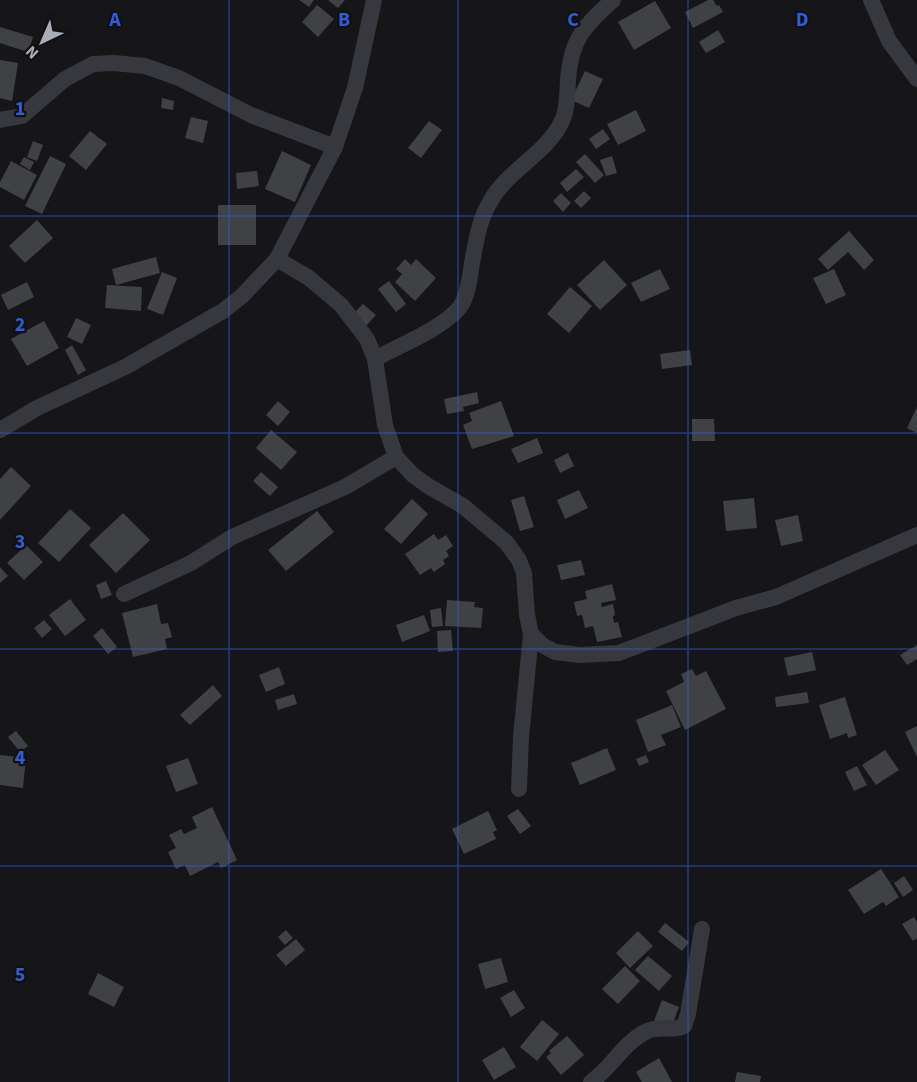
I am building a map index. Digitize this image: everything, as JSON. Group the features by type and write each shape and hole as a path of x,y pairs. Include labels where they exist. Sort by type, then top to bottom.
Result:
{"street":[{"path":"0,430 37,408 125,367 223,311 242,296 277,259 335,147 355,88 374,0"},
{"path":"375,359 447,318 461,305 468,284 479,227 489,202 504,181 547,144 563,120 573,46 587,24 613,0"},
{"path":"871,0 889,41 917,79"},
{"path":"0,120 22,116 65,80 93,64 114,63 145,66 179,78 251,115 335,147"},
{"path":"277,259 309,278 341,305 367,339 375,359 385,425 396,457 413,475 464,506 506,542 519,560 524,573 527,615 531,634 521,737 519,789"},
{"path":"124,594 191,563 232,537 345,487 396,457"},
{"path":"531,634 542,645 555,652 580,655 619,653 736,608 776,597 917,536"},
{"path":"591,1082 603,1073 630,1041 650,1029 677,1030 684,1026 702,929"}],"building":[{"path":"299,0 314,0 309,7"},
{"path":"328,0 345,0 338,8"},
{"path":"708,0 713,0 723,12 693,28 685,12"},
{"path":"655,1 671,28 634,50 618,22"},
{"path":"317,5 334,19 318,37 302,22"},
{"path":"0,27 33,37 28,52 0,43"},
{"path":"718,30 725,42 706,53 699,42"},
{"path":"0,60 18,63 12,101 0,98"},
{"path":"585,71 603,79 589,108 571,100"},
{"path":"162,98 174,101 173,110 161,108"},
{"path":"636,110 646,131 618,145 607,124"},
{"path":"191,117 208,121 203,143 185,138"},
{"path":"429,121 442,130 421,158 408,148"},
{"path":"603,129 610,139 596,149 589,139"},
{"path":"90,131 107,144 86,170 69,156"},
{"path":"33,141 43,145 37,161 27,157"},
{"path":"282,151 311,165 295,202 265,189"},
{"path":"585,154 604,175 595,183 576,162"},
{"path":"50,156 66,164 42,214 25,206"},
{"path":"612,156 617,173 606,176 600,160"},
{"path":"24,157 34,162 30,170 20,164"},
{"path":"11,161 37,175 24,200 0,187 0,182"},
{"path":"576,169 584,177 567,192 560,183"},
{"path":"257,171 259,186 237,189 236,173"},
{"path":"584,191 591,198 581,208 574,201"},
{"path":"561,193 571,203 563,212 553,201"},
{"path":"218,205 256,205 256,245 218,245"},
{"path":"37,220 53,238 25,263 9,246"},
{"path":"849,231 874,260 864,270 848,252 828,270 818,259"},
{"path":"156,257 160,273 116,285 112,269"},
{"path":"405,259 411,265 416,259 436,278 415,301 395,282 402,274 396,269"},
{"path":"604,260 627,285 600,310 577,285"},
{"path":"660,269 670,289 641,302 631,283"},
{"path":"834,269 846,295 826,304 813,278"},
{"path":"162,272 177,278 163,315 147,309"},
{"path":"389,281 406,304 396,312 378,289"},
{"path":"27,282 34,297 8,310 1,295"},
{"path":"107,285 142,287 141,311 105,308"},
{"path":"570,287 592,306 569,333 547,314"},
{"path":"363,304 376,315 366,326 353,314"},
{"path":"76,318 91,325 82,344 67,337"},
{"path":"44,321 59,348 27,366 11,339"},
{"path":"72,345 86,370 78,375 65,350"},
{"path":"690,350 692,365 662,369 660,354"},
{"path":"477,392 479,403 463,407 464,411 447,414 444,399"},
{"path":"278,401 290,412 278,426 266,415"},
{"path":"501,401 514,436 472,449 463,425 472,421 469,413"},
{"path":"917,407 917,433 907,428"},
{"path":"692,419 714,419 715,441 692,441"},
{"path":"271,430 297,452 281,470 256,448"},
{"path":"537,438 543,453 518,463 511,449"},
{"path":"568,453 574,466 560,473 554,460"},
{"path":"11,467 31,486 0,520 0,479"},
{"path":"261,472 278,487 270,496 253,481"},
{"path":"579,490 588,508 565,519 557,500"},
{"path":"524,496 534,527 520,531 511,500"},
{"path":"754,498 757,528 726,531 723,501"},
{"path":"412,499 428,514 401,544 384,529"},
{"path":"70,509 91,528 59,562 38,543"},
{"path":"317,511 334,532 286,571 268,550"},
{"path":"123,513 150,540 116,573 89,545"},
{"path":"798,515 803,541 781,546 775,520"},
{"path":"434,534 438,540 446,535 453,546 446,551 449,556 443,560 445,564 434,572 431,568 420,575 405,554"},
{"path":"26,545 43,562 24,580 7,563"},
{"path":"581,560 585,575 561,580 557,565"},
{"path":"0,567 8,576 0,583"},
{"path":"106,581 112,595 101,599 96,585"},
{"path":"612,584 616,600 601,603 602,607 613,604 614,623 618,622 622,637 597,642 593,626 585,628 582,615 577,616 574,602 587,599 585,591"},
{"path":"70,599 86,620 65,636 49,615"},
{"path":"447,600 475,602 474,607 483,608 481,628 445,626"},
{"path":"157,604 161,624 168,623 172,637 165,639 167,649 133,657 122,613"},
{"path":"441,608 443,626 432,627 430,610"},
{"path":"424,615 430,631 402,642 396,625"},
{"path":"44,620 52,629 42,638 34,628"},
{"path":"102,628 117,647 108,654 93,636"},
{"path":"451,630 453,651 438,652 437,631"},
{"path":"917,645 917,659 907,665 900,655"},
{"path":"812,652 816,670 788,676 784,658"},
{"path":"279,667 285,684 266,692 259,675"},
{"path":"692,669 696,676 706,671 726,709 685,730 666,691 684,682 681,674"},
{"path":"213,685 222,696 190,725 180,715"},
{"path":"807,692 809,703 776,707 775,697"},
{"path":"294,694 297,704 278,710 275,700"},
{"path":"845,697 857,735 848,738 847,733 830,739 819,705"},
{"path":"672,705 681,727 661,735 666,745 648,752 636,720"},
{"path":"917,726 917,757 905,732"},
{"path":"16,731 28,746 20,752 8,737"},
{"path":"607,748 616,770 580,785 571,763"},
{"path":"885,750 899,770 876,785 862,765"},
{"path":"0,755 26,758 23,788 0,785"},
{"path":"646,755 649,762 639,766 636,759"},
{"path":"188,758 198,784 176,792 166,766"},
{"path":"857,766 867,785 854,791 845,772"},
{"path":"212,807 237,860 221,868 218,862 190,876 185,865 176,869 168,852 176,848 169,835 181,829 184,834 197,828 192,817"},
{"path":"518,809 531,826 520,834 507,816"},
{"path":"488,811 497,830 493,832 496,839 464,854 452,829"},
{"path":"881,869 899,897 886,906 883,902 864,914 848,890"},
{"path":"904,876 913,890 903,897 894,883"},
{"path":"914,917 917,922 917,938 913,941 902,924"},
{"path":"665,923 689,942 682,951 658,932"},
{"path":"286,930 293,938 285,945 278,937"},
{"path":"638,931 653,946 630,968 616,953"},
{"path":"296,939 305,950 286,966 276,955"},
{"path":"648,956 672,976 659,991 635,970"},
{"path":"501,958 508,982 485,989 478,964"},
{"path":"625,966 640,981 618,1004 602,989"},
{"path":"98,973 124,987 114,1007 88,994"},
{"path":"514,990 525,1008 511,1017 500,998"},
{"path":"662,1000 679,1007 671,1028 654,1021"},
{"path":"542,1020 559,1034 537,1061 520,1047"},
{"path":"567,1036 584,1055 561,1075 546,1057 551,1053 549,1051"},
{"path":"504,1047 516,1067 494,1080 482,1060"},
{"path":"659,1058 672,1082 642,1082 636,1072"},
{"path":"737,1072 761,1076 760,1082 735,1082"}]}
